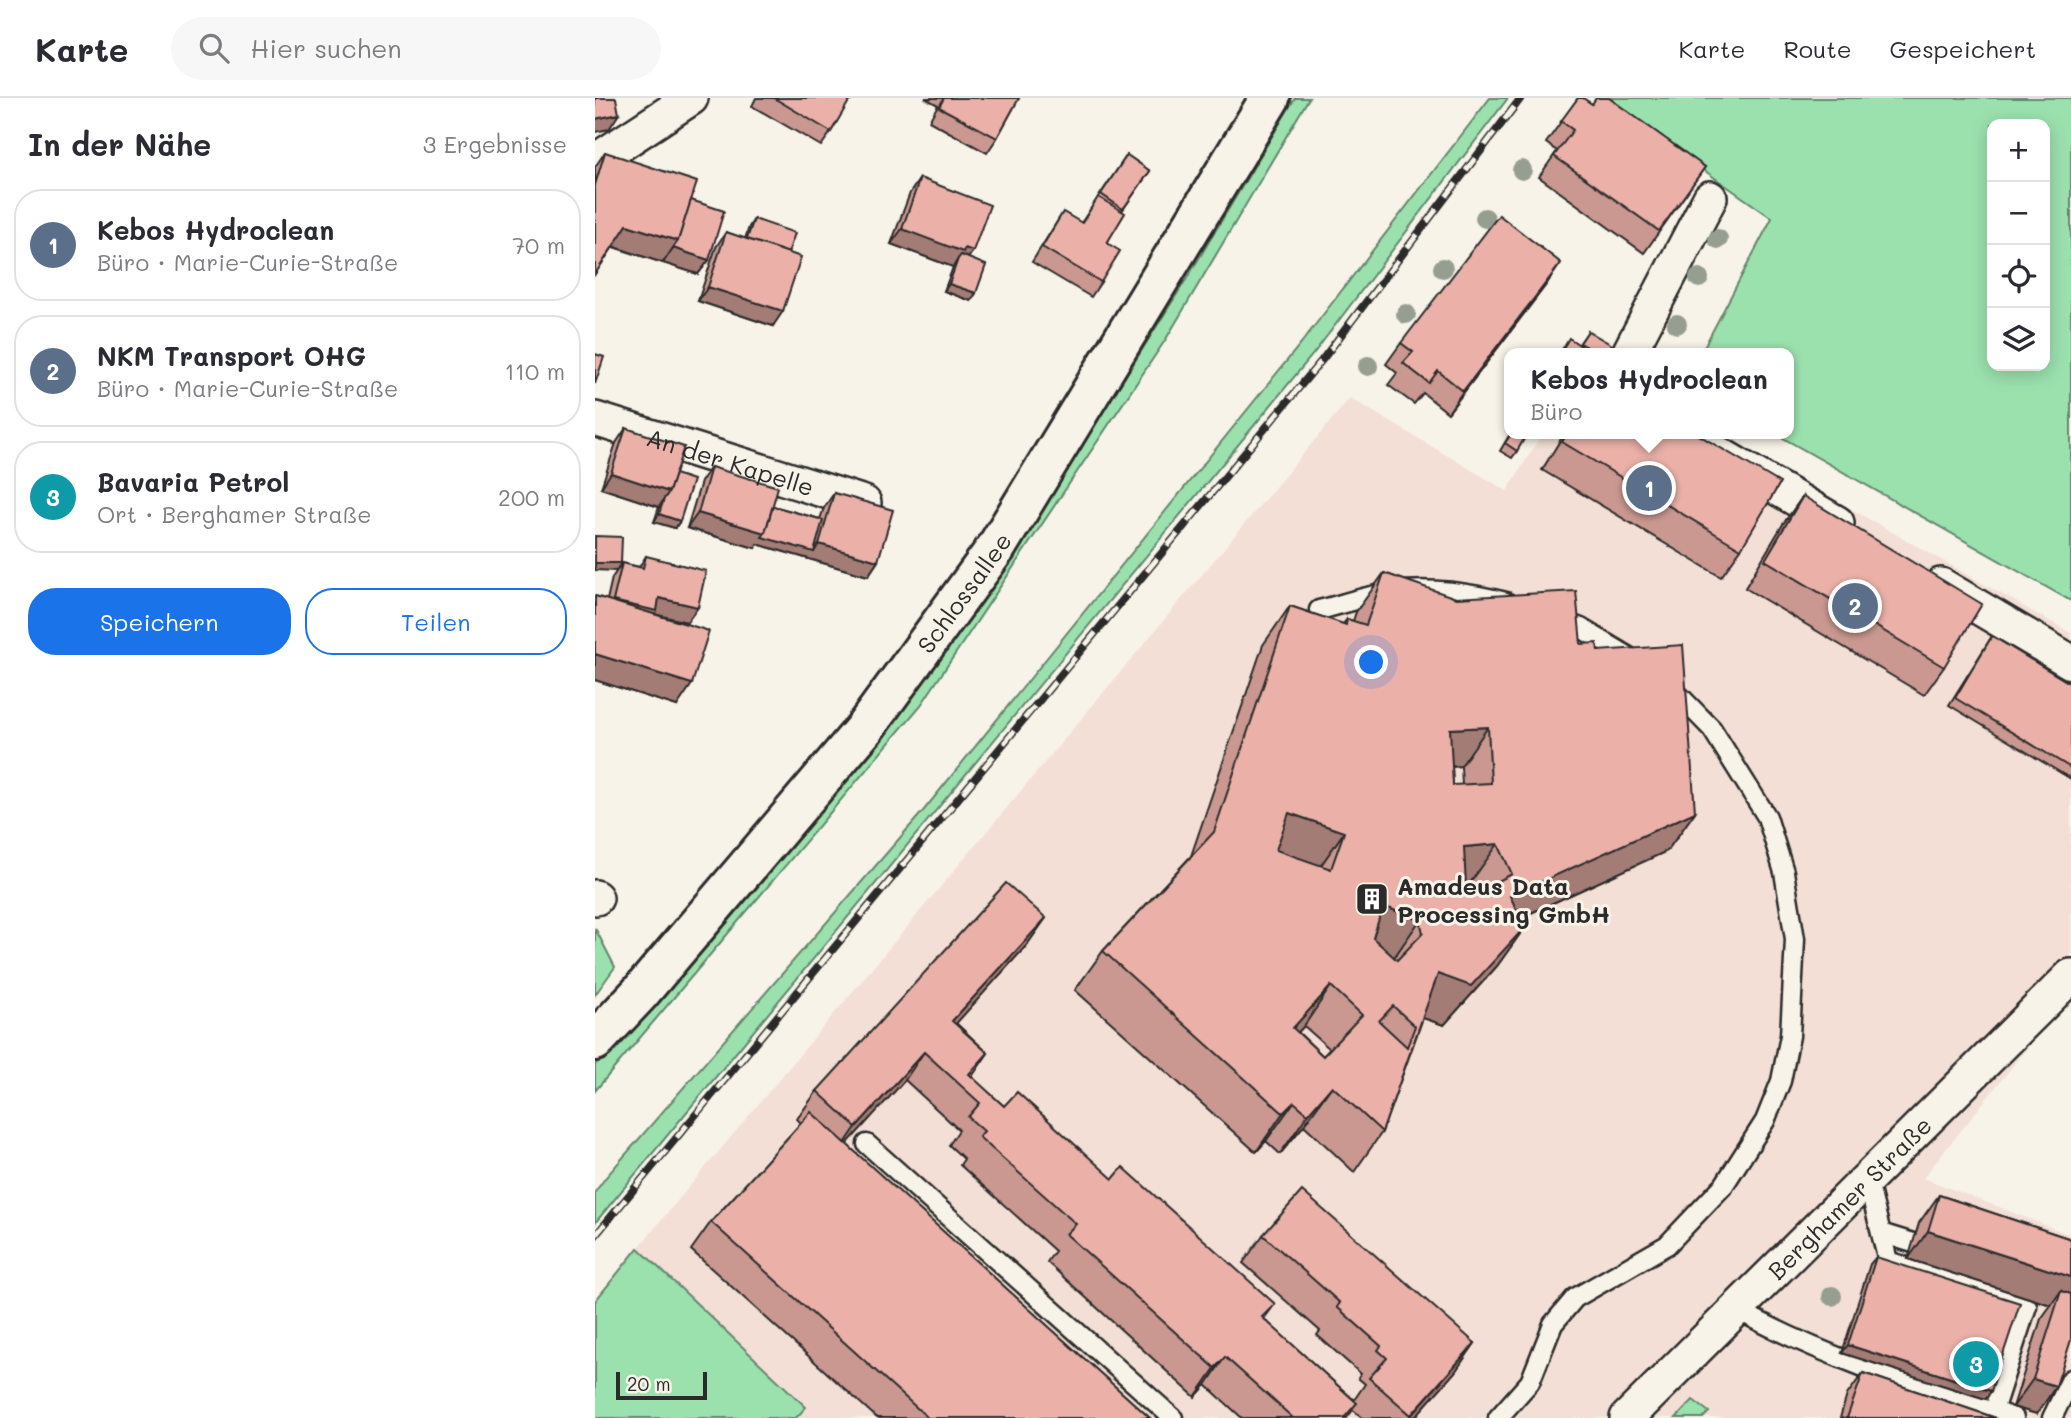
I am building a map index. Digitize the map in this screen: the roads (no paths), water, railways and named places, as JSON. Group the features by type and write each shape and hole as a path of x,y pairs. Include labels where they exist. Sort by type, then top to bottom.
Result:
{"main road":[{"name":"Schlossallee","path":"595,1041 649,982 865,729 996,548 1270,98"}],"street":[{"path":"595,161 691,98"},
{"path":"1632,348 1710,198"},
{"name":"An der Kapelle","path":"595,419 864,503"},
{"path":"1694,439 1861,537"},
{"path":"1919,572 2071,662"},
{"name":"Berghamer Straße","path":"1627,1418 2071,975"}],"lane":[{"path":"1319,610 1391,592 1424,590 1473,594 1533,610 1581,628 1633,657 1673,688 1712,729 1767,817 1784,872 1795,939 1790,1036 1781,1081 1765,1121 1724,1185 1667,1245 1575,1298 1553,1324 1530,1382 1498,1418"},
{"path":"867,1144 1174,1418"},
{"path":"1867,1178 1884,1234 1888,1261 2027,1306 1993,1411"},
{"path":"1884,1234 1913,1243"},
{"path":"1736,1309 1776,1332 1855,1366 2014,1418"},
{"path":"2052,1418 2071,1379"}],"railway":[{"path":"595,1236 1322,360 1521,98"}],"place":[{"name":"Kebos Hydroclean","path":"1649,488"},
{"name":"NKM Transport OHG","path":"1855,606"},
{"name":"Amadeus Data Processing GmbH","path":"1372,899"},
{"name":"Bavaria Petrol","path":"1976,1364"}]}
